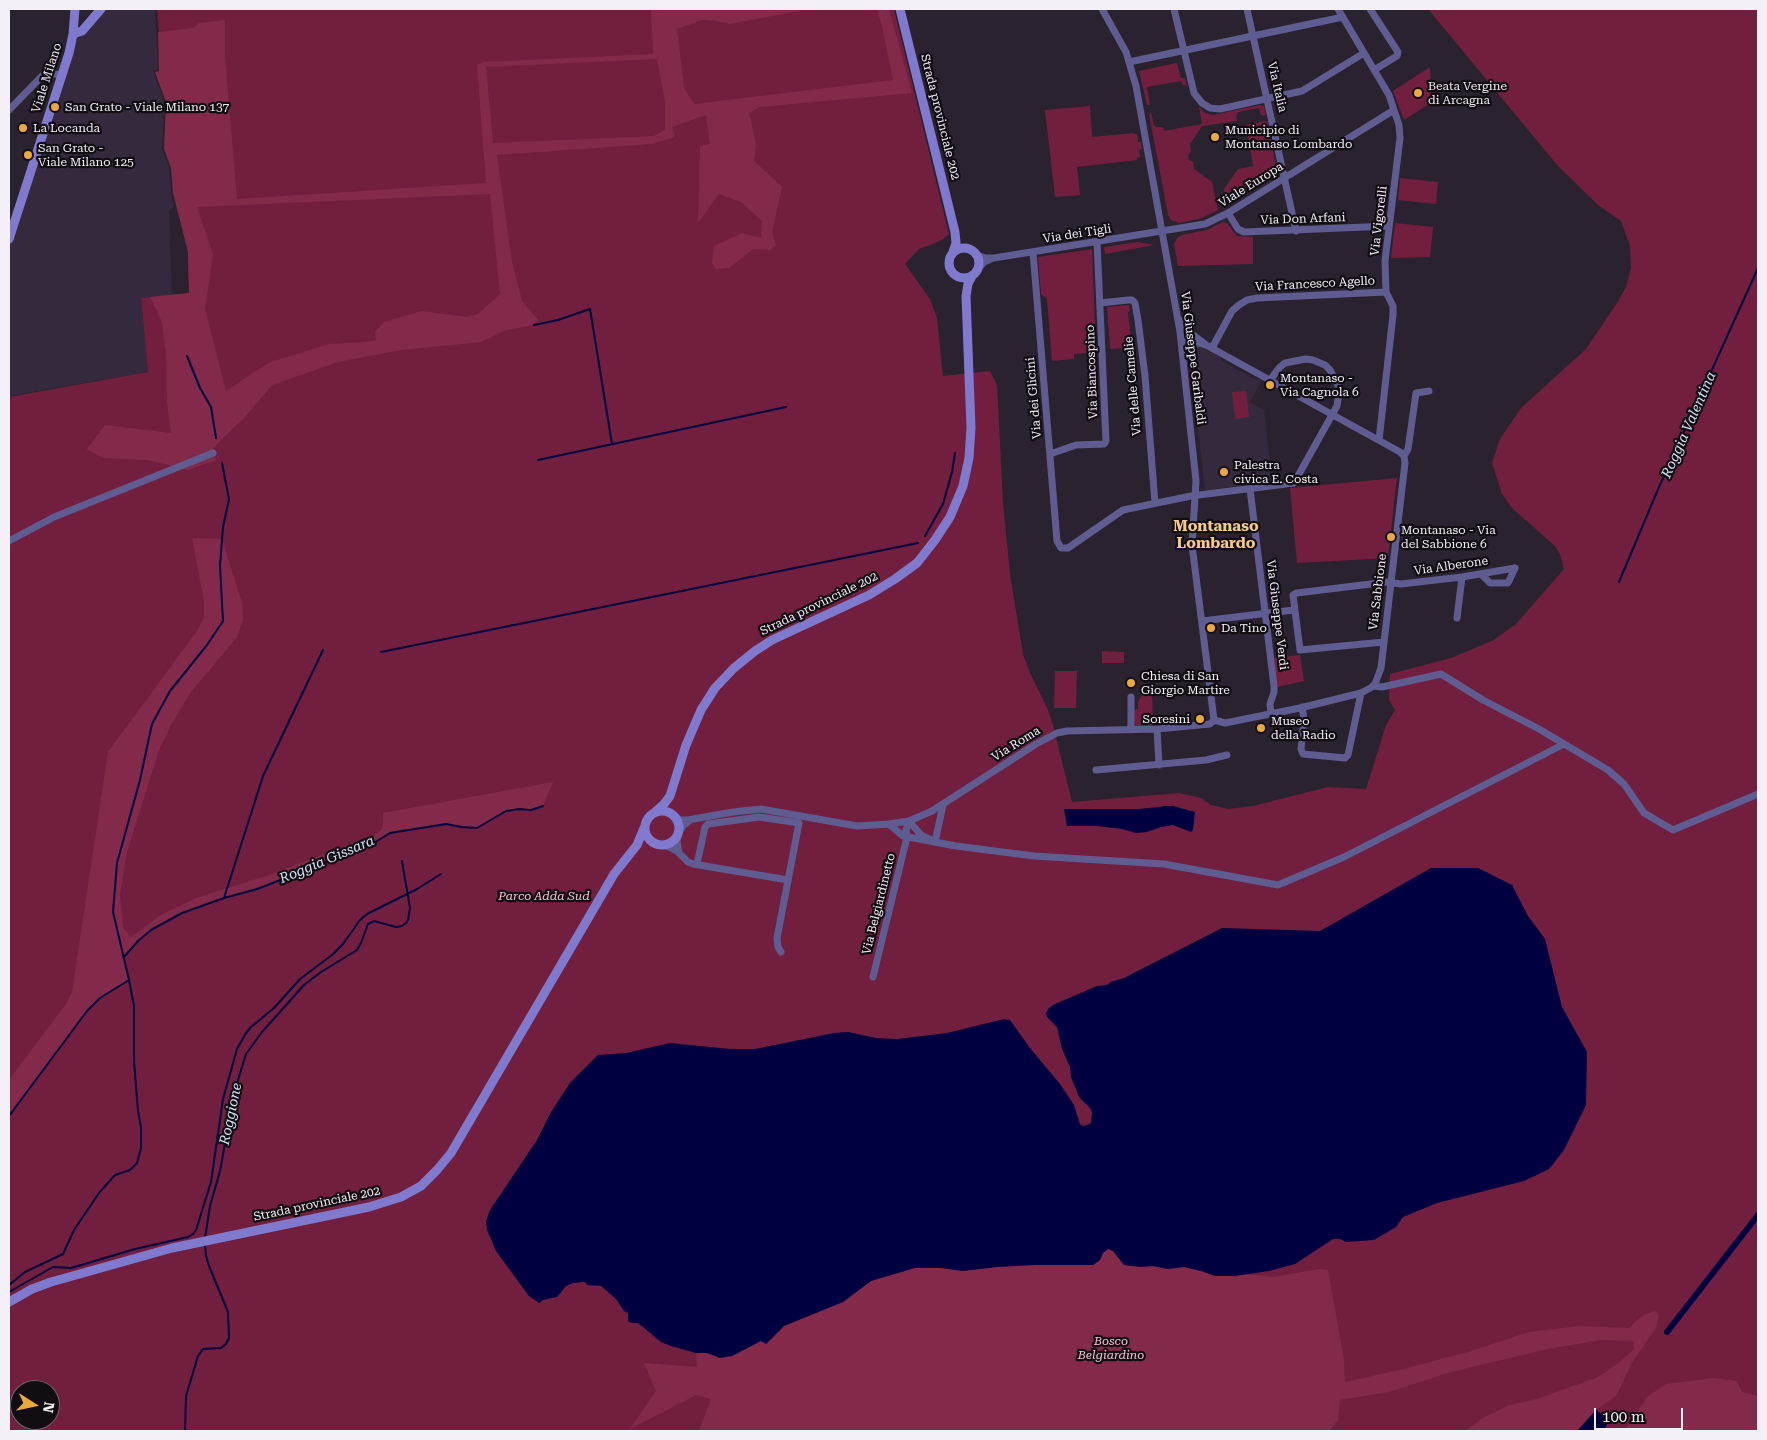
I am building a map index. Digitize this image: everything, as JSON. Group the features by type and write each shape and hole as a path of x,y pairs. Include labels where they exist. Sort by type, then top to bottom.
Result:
{"street":[{"name":"Strada provinciale 202","path":"9,1302 32,1289 48,1283 172,1248 369,1207 410,1193 430,1178 451,1153 614,874 639,842 647,818 666,802 696,719 715,688 734,668 772,640 869,595 896,579 917,563 935,540 950,517 963,486 969,458 971,428 966,296 964,286 950,271 948,263 956,245 955,232 900,9"},
{"name":"Via Giuseppe Garibaldi","path":"1102,9 1122,43 1137,94 1164,232 1182,340 1196,476 1192,545 1214,720"},
{"path":"1174,9 1194,93 1202,103 1210,108 1220,109 1302,91 1364,53"},
{"name":"Via Italia","path":"1247,9 1296,231"},
{"path":"1370,9 1398,52 1397,56 1374,70"},
{"path":"75,11 89,16 98,12"},
{"name":"Viale Milano","path":"9,239 69,53 75,11"},
{"path":"73,34 82,31 98,12"},
{"path":"1129,62 1254,36 1341,12"},
{"name":"Via Vigorelli","path":"1341,12 1389,95 1399,125 1400,138 1385,255 1386,292 1393,306 1393,315 1379,440"},
{"path":"9,110 44,74 61,75"},
{"name":"Viale Europa","path":"1164,232 1205,224 1228,213 1394,110"},
{"name":"Via Don Arfani","path":"1228,213 1242,232 1389,226"},
{"name":"Strada provinciale 202","path":"955,232 960,243 976,255 978,260 975,272 968,284 966,296"},
{"name":"Via dei Tigli","path":"976,255 994,258 1164,232"},
{"name":"Via Biancospino","path":"1050,454 1076,445 1104,444 1106,441 1097,242"},
{"path":"953,252 965,248"},
{"name":"Via dei Glicini","path":"1033,252 1059,547 1065,549 1123,510 1155,503"},
{"name":"Via dei Tigli","path":"975,272 984,262 994,258"},
{"path":"956,277 964,278 975,272"},
{"name":"Via Francesco Agello","path":"1210,347 1232,312 1239,304 1247,300 1386,292"},
{"name":"Via delle Camelie","path":"1100,303 1132,300 1134,303 1145,376 1155,503"},
{"path":"1178,316 1183,325 1193,335 1210,347 1379,440 1404,456"},
{"path":"1193,335 1184,336 1182,340 1185,343 1200,343 1210,347"},
{"path":"1184,359 1186,348 1191,344"},
{"path":"1155,503 1195,495 1294,484 1333,415 1339,400 1338,385 1330,370 1320,362 1306,359 1292,360 1280,367 1270,380"},
{"name":"Via Sabbione","path":"1373,686 1380,674 1405,464 1404,456 1408,449 1416,393 1429,391"},
{"path":"9,541 54,517 213,453"},
{"name":"Via Giuseppe Verdi","path":"1250,489 1274,686 1271,714"},
{"name":"Via Alberone","path":"1294,610 1293,595 1297,593 1390,582 1401,584 1462,577 1515,568 1508,583 1490,583 1480,574"},
{"path":"1457,618 1462,577"},
{"path":"1202,621 1294,610 1300,650 1384,642"},
{"path":"1302,707 1304,719 1303,754 1345,758 1348,755 1361,693 1373,686 1382,688 1441,674 1608,770 1624,784 1644,813 1673,830 1758,794"},
{"name":"Via Roma","path":"676,817 683,820 760,809 857,826 889,824 918,817 943,805 1036,744 1057,733 1067,731 1157,729 1210,724 1214,720 1225,723 1361,693"},
{"path":"1131,697 1131,730"},
{"path":"1157,729 1159,765"},
{"path":"889,824 904,836 935,842 1034,856 1164,864 1278,885 1344,857 1564,744"},
{"path":"1096,770 1206,760 1227,755"},
{"name":"Strada provinciale 202","path":"674,784 671,805 679,822 678,834"},
{"path":"935,842 943,805"},
{"path":"655,812 666,811 676,817"},
{"path":"697,864 706,825 749,817 773,818 799,823 777,938 778,947 781,952"},
{"path":"907,837 912,832 918,817"},
{"path":"665,845 670,844 683,826 692,818"},
{"path":"909,820 922,835 935,842"},
{"name":"Via Belgiardinetto","path":"873,977 907,837 906,830 909,820"},
{"path":"644,828 647,837 655,844"},
{"path":"678,834 677,842 680,853"},
{"path":"632,851 642,845 665,845 680,853 688,862 788,880"}],"shaded area":[{"path":"102,9 155,9 158,70 153,70 164,102 162,150 169,168 174,206 169,211 172,295 141,298 148,372 9,396 9,242 74,35"},
{"path":"1201,347 1219,356 1222,361 1252,378 1262,380 1250,402 1264,410 1272,482 1205,490 1190,359 1190,353 1193,349"},
{"path":"1166,806 1195,812 1193,830 1191,832 1173,825 1136,833 1122,829 1096,826 1067,826 1064,809 1139,809"},
{"path":"1431,868 1478,868 1512,885 1528,916 1545,939 1562,1007 1587,1052 1586,1105 1564,1150 1549,1169 1524,1181 1437,1203 1403,1217 1396,1227 1374,1240 1346,1242 1340,1239 1333,1239 1295,1264 1269,1271 1235,1276 1215,1276 1184,1267 1168,1269 1153,1266 1124,1265 1113,1251 1108,1249 1103,1253 1100,1260 1093,1265 1035,1265 963,1271 941,1268 915,1268 871,1281 843,1302 784,1326 766,1344 761,1341 732,1356 720,1358 661,1342 638,1323 628,1321 628,1313 601,1286 587,1285 585,1282 573,1283 566,1286 557,1297 543,1300 539,1303 529,1296 496,1251 487,1230 486,1221 490,1210 537,1140 551,1112 570,1083 598,1055 626,1053 670,1043 730,1049 755,1049 834,1033 848,1032 876,1038 897,1039 947,1033 1004,1019 1010,1020 1060,1084 1074,1105 1080,1124 1083,1126 1091,1123 1092,1112 1079,1097 1071,1077 1070,1067 1062,1049 1057,1027 1047,1017 1046,1013 1049,1008 1097,986 1107,985 1124,978 1222,928 1320,931"},
{"path":"1596,1410 1609,1420 1604,1431 1577,1431"}],"green space":[{"name":"Parco Adda Sud","path":"157,9 894,9 949,234 933,244 919,249 905,264 930,299 937,318 943,376 990,371 997,385 1003,503 1010,574 1023,654 1053,725 1072,802 1179,793 1201,798 1211,805 1228,809 1253,806 1328,787 1366,789 1386,725 1395,710 1389,700 1390,674 1451,658 1494,640 1516,624 1564,569 1560,554 1555,546 1513,509 1502,494 1492,463 1500,439 1521,408 1586,349 1617,303 1626,287 1631,268 1630,246 1621,221 1598,205 1558,166 1428,9 1758,9 1758,1431 9,1431 9,397 148,372 141,298 189,293 188,251 167,101 159,73"},
{"path":"651,9 808,9 730,24 702,20 677,29 684,88 694,104 893,80 877,9 889,9 912,93 760,107 749,113 756,143 754,161 782,187 772,232 776,245 770,250 753,249 729,268 716,269 712,263 714,246 742,233 761,238 762,221 741,202 719,194 698,223 700,146 710,144 706,115 672,127 675,137 652,144 497,155 512,262 522,301 538,320 534,325 506,330 481,342 401,350 338,362 272,385 245,417 213,448 216,460 188,470 147,460 103,458 87,449 105,425 171,433 162,322 150,297 189,293 188,252 173,193 171,168 164,149 166,102 155,72 159,71 158,32 194,28 199,23 225,20 225,57 237,199 486,183 477,65 483,62 653,54","holes":["657,59 665,101 665,130 654,136 493,143 486,67","490,194 500,294 478,314 467,317 421,311 384,322 375,332 376,340 329,344 268,363 226,391 205,309 213,254 197,207"]},
{"path":"1177,63 1181,78 1185,78 1187,87 1181,81 1147,87 1150,105 1147,105 1139,71"},
{"path":"1430,67 1432,102 1404,120 1393,91"},
{"path":"1260,105 1264,106 1266,114 1264,116 1261,115 1259,108 1238,112 1236,116 1237,121 1202,126 1190,144 1191,151 1188,155 1189,160 1193,162 1194,169 1212,182 1218,210 1202,218 1179,223 1171,220 1168,215 1149,114 1151,113 1154,125 1163,127 1164,131 1202,124 1199,107 1205,113 1213,115"},
{"path":"1090,106 1092,137 1137,134 1138,142 1141,142 1142,149 1139,150 1140,157 1137,160 1077,167 1080,195 1055,197 1045,110"},
{"path":"1265,121 1268,123 1277,173 1229,203 1226,202 1224,189 1238,169 1253,166 1246,125"},
{"path":"1400,178 1438,182 1436,204 1398,200"},
{"path":"1223,222 1227,223 1237,236 1253,237 1253,264 1178,266 1174,244 1177,238 1182,235 1207,230"},
{"path":"1395,223 1433,227 1430,257 1391,258"},
{"path":"1138,242 1154,245 1105,254 1104,247"},
{"path":"1092,249 1096,352 1074,354 1074,359 1052,361 1047,299 1041,294 1038,257"},
{"path":"1129,305 1132,348 1110,349 1107,307"},
{"path":"1246,391 1249,417 1235,419 1232,392"},
{"path":"1397,478 1388,558 1297,563 1290,488"},
{"path":"192,538 222,539 242,603 243,620 237,637 191,692 172,723 159,750 127,852 120,894 123,928 131,937 161,915 196,898 266,876 373,836 383,826 383,813 553,782 543,806 537,809 512,809 477,828 446,824 390,833 369,846 257,889 200,906 182,913 151,930 124,957 129,980 100,998 87,1011 9,1116 9,1080 66,1004 72,992 108,752 197,631 204,617 204,601"},
{"path":"1102,651 1124,652 1124,663 1102,663"},
{"path":"1300,655 1304,681 1277,687 1274,658"},
{"path":"1055,671 1077,671 1076,708 1054,708"},
{"path":"1152,692 1153,726 1136,726 1134,724 1134,710 1138,709 1138,702 1141,696"},
{"name":"Bosco Belgiardino","path":"1108,1249 1113,1251 1124,1265 1153,1266 1168,1269 1184,1267 1215,1276 1243,1274 1273,1277 1319,1269 1328,1270 1344,1360 1345,1382 1471,1351 1529,1332 1580,1326 1629,1328 1643,1315 1655,1311 1659,1316 1656,1328 1631,1364 1617,1395 1596,1410 1577,1431 1465,1431 1483,1418 1509,1405 1537,1399 1598,1377 1619,1363 1634,1349 1634,1341 1601,1340 1548,1349 1451,1372 1389,1392 1340,1400 1338,1420 1329,1431 699,1431 711,1399 696,1395 630,1429 656,1391 644,1363 697,1367 696,1353 707,1353 720,1358 761,1340 767,1344 784,1326 843,1302 871,1281 915,1268 941,1268 963,1271 1035,1265 1093,1265 1100,1260 1103,1253"},
{"path":"1714,1378 1737,1381 1742,1392 1758,1396 1758,1431 1624,1431 1647,1397 1666,1384"}],"waterway":[{"name":"Roggia Valentina","path":"1619,582 1659,487 1758,268"},
{"path":"534,325 558,320 590,309 612,444"},
{"path":"187,356 200,388 211,407 216,438"},
{"path":"538,460 786,407"},
{"path":"925,536 943,504 955,453"},
{"path":"9,1116 87,1011 100,998 129,980 113,912 117,863 140,780 152,724 170,691 207,645 223,621 220,566 223,527 229,499 222,463"},
{"path":"381,652 918,543"},
{"path":"224,898 263,776 323,650"},
{"name":"Roggia Gissara","path":"124,957 151,930 182,913 257,889 369,846 390,833 446,824 477,828 506,811 531,810 543,806"},
{"name":"Roggione","path":"205,1238 210,1206 220,1171 234,1093 246,1054 262,1032 304,985 357,950 368,924 374,921 396,927 406,923 410,908 402,861"},
{"path":"9,1292 53,1267 71,1268 135,1249 188,1237 193,1234 196,1230 211,1182 223,1099 237,1049 246,1033 274,1008 300,979 332,955 367,914 417,889 441,874"},
{"path":"9,1285 25,1272 63,1254 74,1230 99,1193 115,1175 130,1170 137,1163 141,1148 141,1127 134,1061 134,1006 129,980"},
{"path":"1667,1332 1758,1215"},
{"name":"Roggione","path":"185,1431 186,1396 198,1356 203,1349 221,1348 229,1338 228,1312 209,1266 205,1245"}],"place":[{"name":"Beata Vergine di Arcagna","path":"1418,93"},
{"name":"San Grato - Viale Milano 137","path":"55,107"},
{"name":"La Locanda","path":"23,128"},
{"name":"Municipio di Montanaso Lombardo","path":"1215,137"},
{"name":"San Grato - Viale Milano 125","path":"28,155"},
{"name":"Montanaso - Via Cagnola 6","path":"1270,385"},
{"name":"Palestra civica E. Costa","path":"1224,472"},
{"name":"Montanaso - Via del Sabbione 6","path":"1391,537"},
{"name":"Da Tino","path":"1211,628"},
{"name":"Chiesa di San Giorgio Martire","path":"1131,683"},
{"name":"Soresini","path":"1200,719"},
{"name":"Museo della Radio","path":"1261,728"}],"district":[{"name":"Montanaso Lombardo","path":"1216,536"}]}
